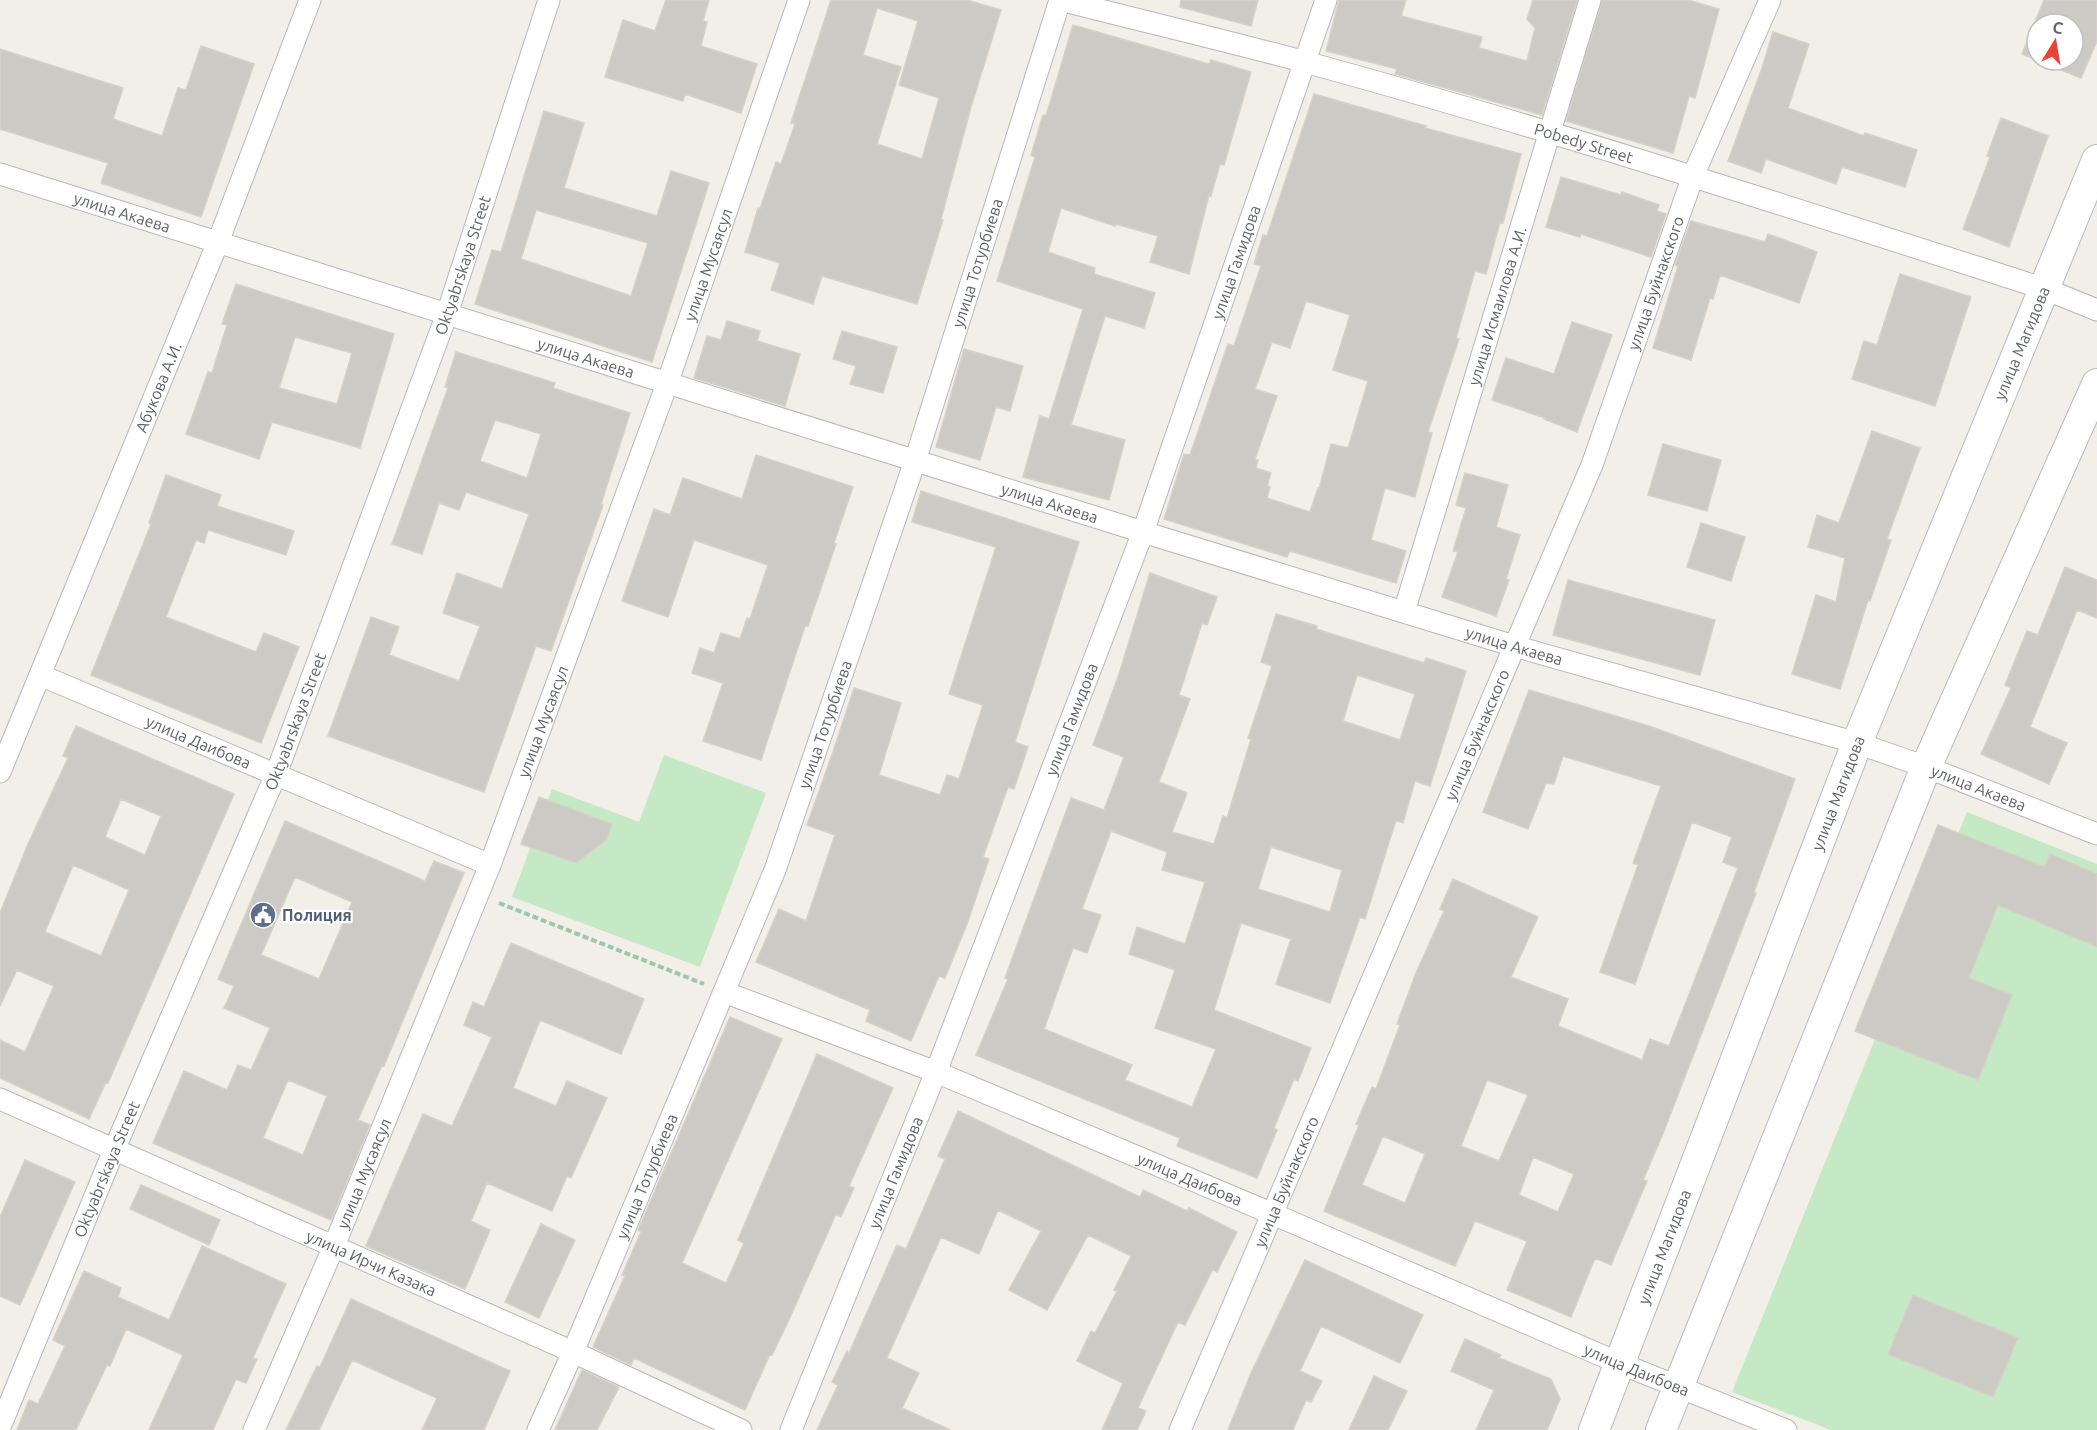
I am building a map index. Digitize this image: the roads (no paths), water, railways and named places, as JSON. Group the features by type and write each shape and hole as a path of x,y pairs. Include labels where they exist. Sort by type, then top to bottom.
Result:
{"main road":[{"name":"улица Магидова","path":"1594,1430 1857,743 2097,160"},
{"path":"1661,1430 1926,767 2097,384"}],"street":[{"name":"Абукова А.И.","path":"0,772 218,242 310,0"},
{"name":"Oktyabrskaya Street","path":"0,1427 114,1150 276,774 447,314 549,0"},
{"name":"улица Мусаясул","path":"254,1430 334,1246 490,865 668,384 799,0"},
{"name":"Pobedy Street","path":"1060,0 1304,62 1551,133 2045,289 2097,310"},
{"name":"улица Тотурбиева","path":"538,1430 573,1352 775,870 915,461 1060,0"},
{"name":"улица Гамидова","path":"791,1430 936,1072 1143,532 1326,0"},
{"name":"улица Исмаилова А.И.","path":"1404,612 1590,0"},
{"name":"улица Буйнакского","path":"1180,1430 1592,465 1693,176 1767,1"},
{"name":"улица Акаева","path":"0,174 1514,646 1857,743 1926,767 2097,834"},
{"name":"улица Даибова","path":"40,675 490,865"},
{"name":"улица Даибова","path":"724,992 936,1072 1619,1363 1786,1430"},
{"name":"улица Ирчи Казака","path":"0,1099 573,1352 741,1430"}],"place":[{"name":"Полиция","path":"263,915"}]}
